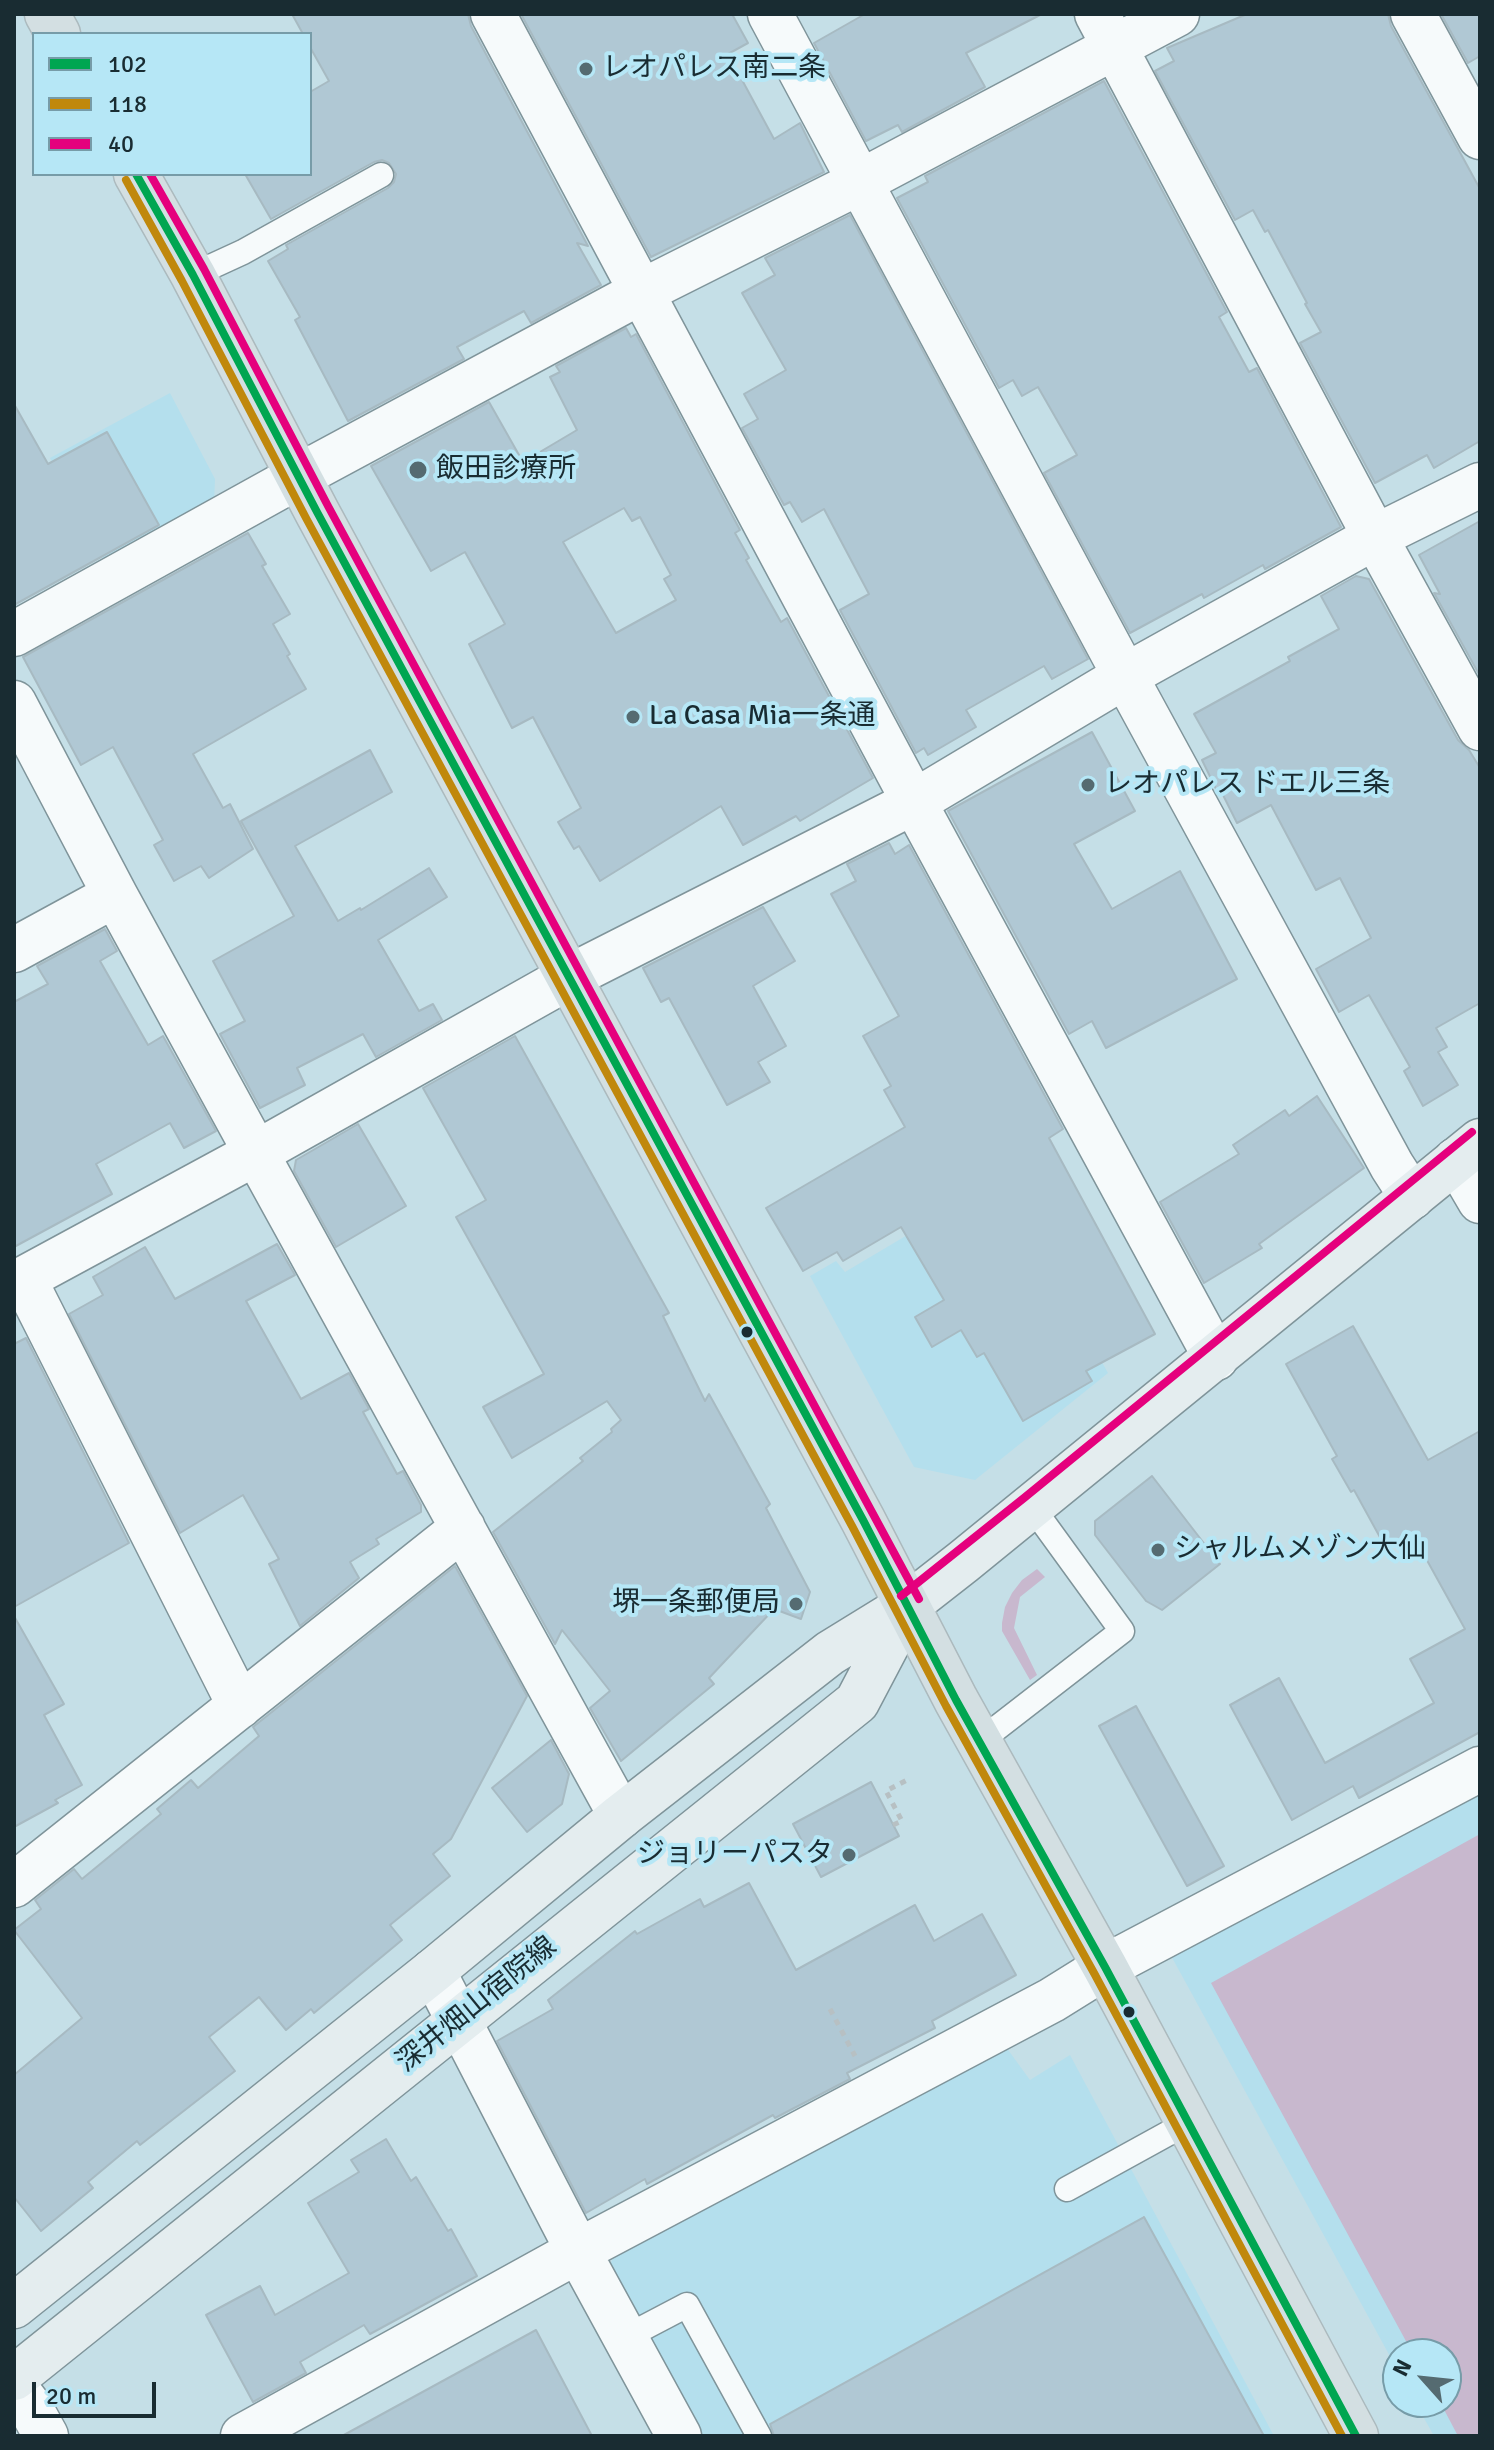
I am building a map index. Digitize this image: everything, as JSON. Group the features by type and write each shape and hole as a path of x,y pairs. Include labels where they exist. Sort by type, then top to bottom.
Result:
{"main road":[{"path":"47,14 57,32"},
{"path":"137,176 908,1605 956,1700 1105,1967 1356,2436"},
{"name":"深井畑山宿院線","path":"14,2306 433,1971 621,1816 830,1653 908,1605 1032,1507 1468,1151"},
{"name":"深井畑山宿院線","path":"14,2378 857,1702 908,1605"}],"street":[{"path":"493,14 914,802 1216,1358"},
{"path":"770,14 1125,676 1392,1166 1412,1197"},
{"path":"14,634 641,292 860,182 1106,31 1177,14"},
{"path":"1413,14 1480,137"},
{"path":"1106,31 1480,728"},
{"path":"240,1706 19,1282 569,977 914,802 1125,676 1375,537 1480,485"},
{"path":"14,703 115,895 621,1816"},
{"path":"14,950 115,895"},
{"path":"1468,1151 1480,1201"},
{"path":"14,1885 463,1528"},
{"path":"243,2436 578,2251 1480,1769"},
{"path":"433,1971 578,2251 679,2436"},
{"path":"14,2386 46,2436"}],"lane":[{"path":"193,275 243,252 381,175"},
{"path":"980,1741 1122,1631 1032,1507"},
{"path":"1067,2189 1187,2123"},
{"path":"626,2337 687,2305 759,2436"}],"path":[{"path":"893,1825 902,1821 886,1791 907,1780"},
{"path":"830,2009 874,2093"}],"shaded area":[{"path":"170,393 215,479 214,503 104,561 50,458"},
{"path":"1000,1180 1108,1373 975,1480 914,1467 810,1276 836,1261 845,1272"},
{"path":"1037,1569 1045,1577 1020,1597 1014,1628 1037,1675 1030,1680 1002,1631 1002,1623 1012,1593 1022,1580"},
{"path":"1480,1787 1480,2436 1434,2436 1424,2418 1462,2418 1462,2338 1382,2338 1382,2342 1169,1952"},
{"path":"1480,1834 1480,2436 1458,2436 1448,2418 1462,2418 1462,2338 1404,2338 1211,1983"},
{"path":"1006,2047 1030,2080 1070,2055 1274,2436 698,2436 607,2272 615,2253"}],"building":[{"path":"292,14 468,14 471,26 588,246 577,243 601,285 531,323 524,311 457,347 464,359 348,421 295,320 300,317 268,261 288,249 286,245 388,188 396,174 389,163 382,160 374,162 271,219 246,176 312,176 312,91 329,81 312,51 312,32 302,32"},
{"path":"521,14 732,14 748,43 728,54 774,139 800,123 824,172 651,257"},
{"path":"865,14 1042,14 966,53 985,87 902,132 898,125 866,141 814,43"},
{"path":"1247,14 1388,14 1391,26 1480,189 1480,441 1434,468 1427,455 1375,483 1300,343 1321,332 1307,303 1268,230 1265,232 1253,210 1235,220 1155,71 1174,61 1167,48"},
{"path":"1441,14 1480,14 1480,56 1468,63"},
{"path":"1104,81 1227,312 1219,317 1249,372 1257,368 1341,527 1265,569 1263,565 1204,598 1202,594 1130,633 1044,473 1077,455 1038,387 1022,396 1013,380 999,388 897,198 928,182 925,176"},
{"path":"850,215 1088,659 1052,679 1044,666 966,710 976,727 928,755 924,748 916,753 840,610 869,594 824,509 802,522 790,502 784,505 742,428 758,419 744,394 786,370 742,293 775,275 765,258"},
{"path":"626,328 631,337 636,334 740,530 735,533 749,558 746,560 781,622 787,618 873,778 800,821 796,816 743,845 721,806 600,881 579,846 574,849 558,822 581,808 533,717 512,728 469,644 505,624 465,552 431,571 371,466 489,402 523,462 577,430 550,377 560,372 556,366","holes":["624,508 632,521 640,517 671,575 664,579 676,600 616,633 563,542"]},
{"path":"14,404 48,464 107,432 159,525 14,605"},
{"path":"1480,521 1480,676 1434,593 1440,594 1419,555"},
{"path":"248,533 266,564 262,566 290,614 273,624 306,689 193,754 223,808 230,804 253,849 209,878 201,866 174,881 154,845 163,840 113,747 81,765 23,657"},
{"path":"1356,576 1369,579 1458,740 1469,750 1480,768 1480,1003 1436,1028 1447,1047 1438,1052 1458,1085 1423,1106 1404,1071 1410,1067 1369,995 1339,1012 1316,969 1371,938 1340,878 1316,890 1271,805 1237,823 1202,760 1216,753 1194,714 1290,661 1288,657 1339,629 1321,596"},
{"path":"1092,732 1135,811 1074,844 1112,909 1180,871 1237,979 1106,1048 1092,1021 1069,1034 948,811"},
{"path":"370,750 392,792 295,846 338,921 429,868 447,897 378,940 419,1011 433,1004 442,1020 376,1057 363,1034 297,1068 305,1085 260,1108 220,1034 245,1021 213,961 294,916 241,821"},
{"path":"889,843 895,854 909,845 1063,1129 1049,1138 1155,1334 1086,1371 1092,1381 1023,1421 984,1353 977,1357 961,1330 932,1347 915,1317 944,1300 901,1227 843,1261 837,1252 803,1271 766,1208 905,1127 884,1090 891,1086 863,1036 899,1016 831,894 856,881 847,864"},
{"path":"763,907 795,961 753,986 786,1046 758,1062 770,1082 727,1105 669,998 661,1002 643,968"},
{"path":"105,929 117,951 100,961 148,1045 163,1036 216,1131 184,1148 170,1123 96,1164 112,1194 14,1247 14,1002 48,984 37,966"},
{"path":"515,1036 669,1313 663,1316 705,1401 709,1394 770,1504 766,1508 810,1592 801,1619 774,1609 709,1678 714,1684 621,1761 590,1708 610,1691 562,1630 555,1644 493,1532 583,1461 580,1458 612,1432 611,1429 621,1420 607,1401 512,1458 483,1407 544,1374 456,1217 486,1200 423,1088"},
{"path":"1317,1096 1364,1168 1259,1244 1262,1248 1204,1283 1160,1202 1239,1154 1233,1145 1285,1110 1289,1116"},
{"path":"358,1124 406,1206 336,1247 294,1171 296,1160"},
{"path":"277,1244 295,1275 246,1301 301,1399 349,1373 369,1409 363,1412 397,1474 403,1471 421,1505 421,1512 376,1539 379,1544 350,1562 359,1578 300,1626 269,1564 279,1559 243,1495 180,1533 69,1314 103,1295 93,1277 145,1247 175,1299"},
{"path":"1353,1326 1428,1460 1480,1431 1480,1732 1359,1798 1353,1786 1292,1820 1230,1705 1279,1678 1325,1763 1434,1703 1410,1659 1465,1629 1413,1535 1387,1550 1354,1490 1351,1492 1332,1459 1337,1456 1286,1364"},
{"path":"26,1338 129,1543 14,1607 14,1344"},
{"name":"シャルムメゾン大仙","path":"1152,1476 1220,1564 1162,1610 1146,1601 1095,1535 1095,1521"},
{"path":"455,1566 527,1696 451,1839 433,1854 450,1876 390,1925 402,1940 314,2013 311,2009 286,2030 259,1997 209,2037 235,2071 140,2145 137,2141 88,2182 93,2188 41,2231 14,2197 14,2075 82,2018 14,1930 41,1909 35,1900 74,1869 82,1879 161,1814 157,1809 191,1780 198,1788 259,1736 253,1727"},
{"path":"14,1616 64,1704 44,1715 82,1785 55,1800 58,1803 14,1827"},
{"path":"1136,1706 1224,1866 1187,1886 1099,1726"},
{"path":"551,1740 569,1774 562,1804 527,1832 492,1788"},
{"path":"871,1782 899,1836 821,1877 793,1824"},
{"path":"749,1883 796,1970 915,1905 934,1941 982,1914 1016,1975 932,2021 935,2028 847,2073 850,2079 775,2118 773,2115 647,2184 645,2179 586,2213 497,2041 553,2009 548,2000 635,1931 637,1934 700,1899 704,1907"},
{"path":"386,2139 411,2181 416,2177 448,2231 451,2229 477,2276 370,2334 364,2325 300,2362 306,2373 253,2402 206,2315 260,2286 275,2315 349,2273 308,2203 359,2172 351,2160"},
{"path":"1144,2217 1264,2436 774,2436 770,2424"},
{"path":"536,2330 592,2436 342,2436"}],"transit line":[{"name":"102","path":"137,176 863,1520 956,1700 1105,1967 1356,2436"},
{"name":"40","path":"151,176 919,1599"},
{"name":"118","path":"126,180 1342,2436"},
{"name":"40","path":"901,1596 1472,1132"}],"place":[{"name":"レオパレス南二条","path":"586,69"},
{"name":"飯田診療所","path":"418,470"},
{"name":"La Casa Mia一条通","path":"633,717"},
{"name":"レオパレス ドエル三条","path":"1088,785"},
{"name":"シャルムメゾン大仙","path":"1158,1550"},
{"name":"堺一条郵便局","path":"796,1604"},
{"name":"ジョリーパスタ","path":"849,1855"}]}
